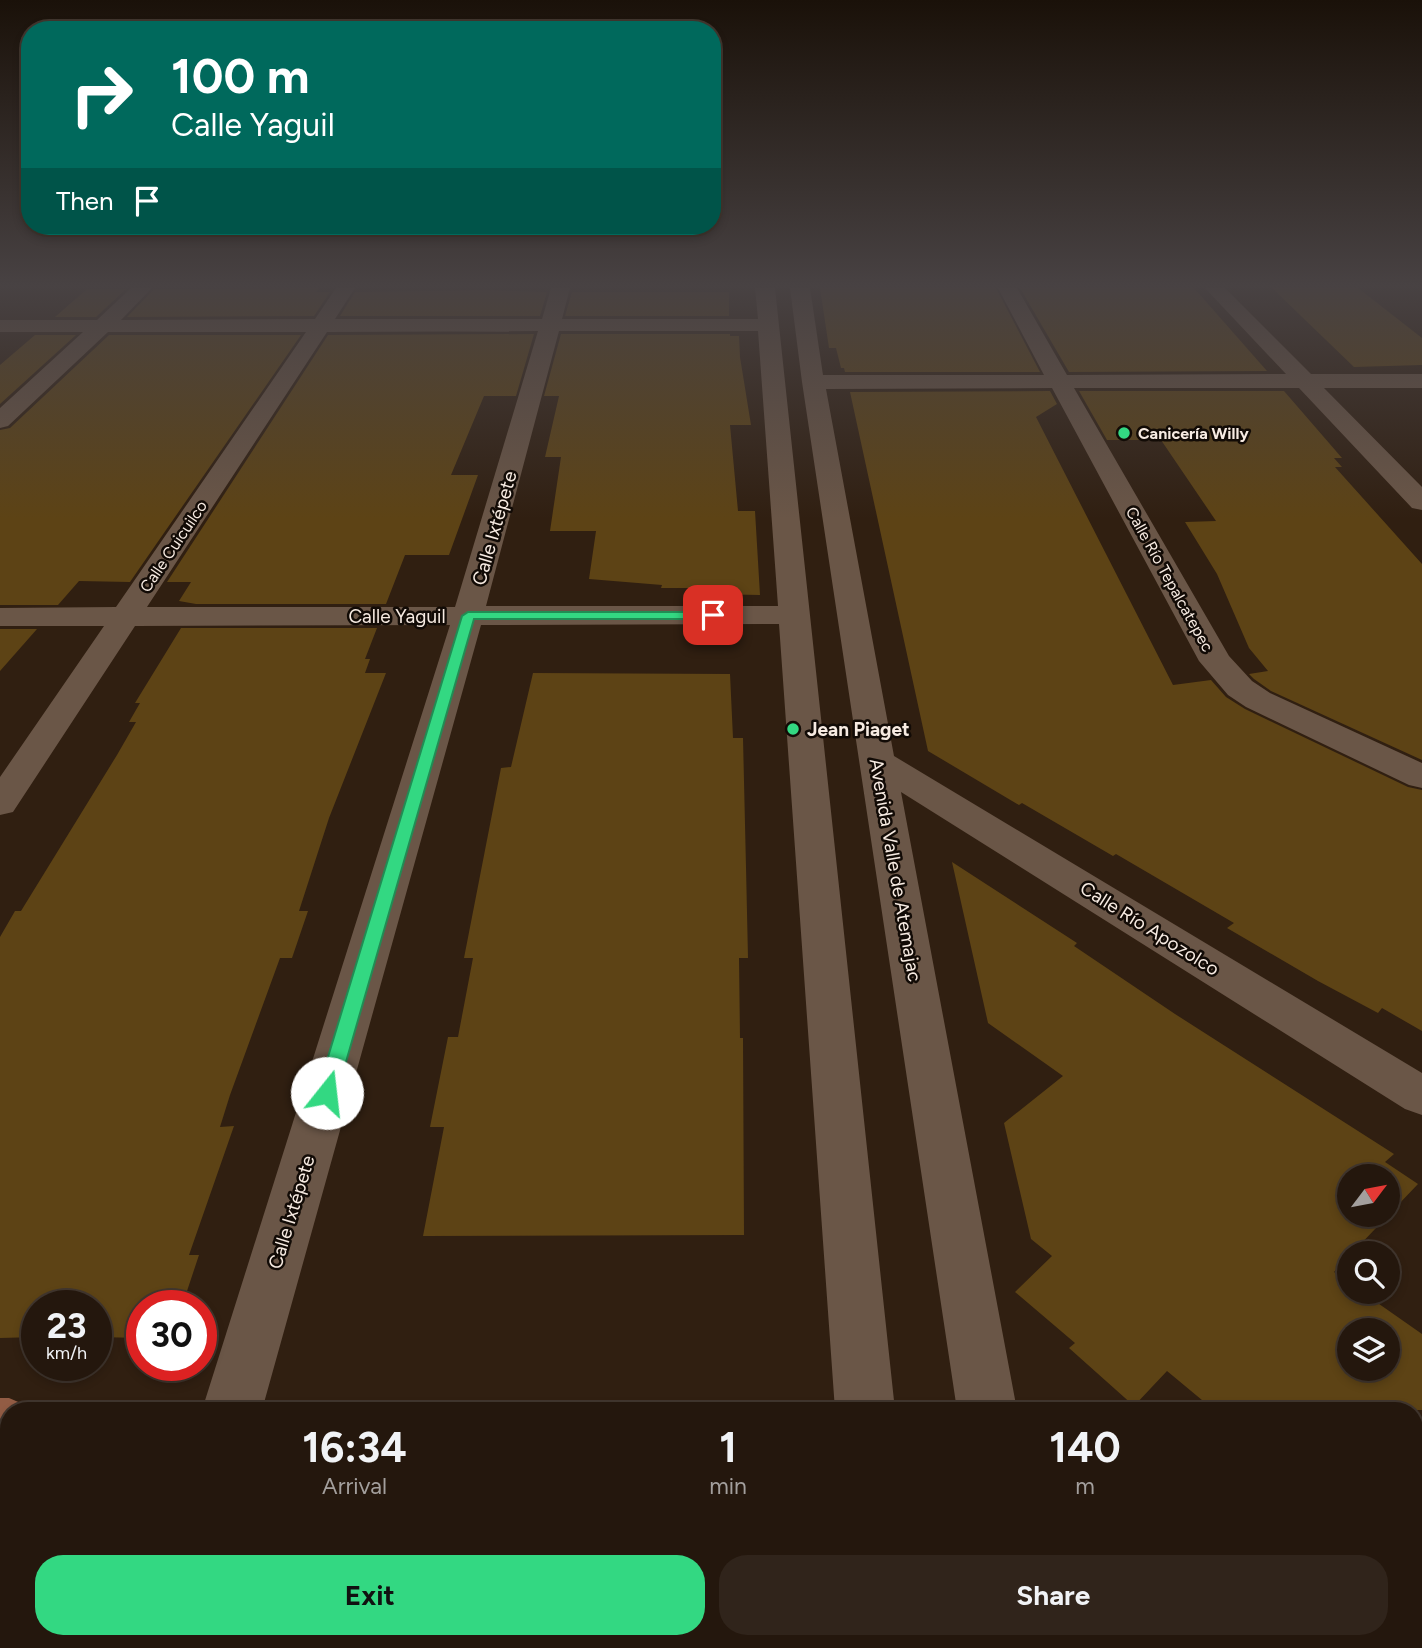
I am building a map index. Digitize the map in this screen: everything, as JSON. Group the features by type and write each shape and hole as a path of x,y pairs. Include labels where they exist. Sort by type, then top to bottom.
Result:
{"street":[{"path":"0,421 60,365"},
{"name":"Calle Cuicuilco","path":"0,804 294,365"},
{"name":"Calle Ixtépete","path":"234,1402 541,365"},
{"path":"772,365 864,1402"},
{"name":"Avenida Valle de Atemajac","path":"811,365 986,1402"},
{"name":"Calle Río Tepalcatepec","path":"1050,365 1215,661 1227,676 1240,688 1279,711 1422,777"},
{"path":"1288,365 1422,502"},
{"path":"813,382 1422,381"},
{"name":"Calle Yaguil","path":"0,617 794,615"},
{"name":"Calle Río Apozolco","path":"877,761 1422,1096"}],"building":[{"path":"0,365 43,365 0,404"},
{"path":"77,365 280,365 130,582 79,581 58,605 0,605 0,430 10,428"},
{"path":"309,365 525,365 516,396 484,396 451,475 478,475 449,555 405,555 386,604 196,604 179,601 191,582 167,582"},
{"path":"553,365 741,365 751,425 730,425 738,511 755,511 760,595 709,594 709,588 661,588 662,585 589,579 596,531 550,531 561,457 545,457 559,396 544,396"},
{"path":"840,365 1036,365 1040,372 845,372 844,368"},
{"path":"1065,365 1262,365 1267,371 1069,372"},
{"path":"1352,365 1422,365 1422,365"},
{"path":"1050,391 1057,404 1036,417 1173,685 1211,680 1226,697 1245,709 1408,787 1422,790 1422,1031 1382,1008 1378,1013 1318,981 1227,928 1234,923 1116,854 1113,856 1022,803 1019,805 928,751 850,392"},
{"path":"1079,391 1284,391 1342,458 1334,458 1342,467 1335,467 1422,564 1422,760 1271,691 1249,674 1268,671 1249,648 1217,574 1185,522 1216,521 1161,440 1107,440"},
{"path":"181,628 377,628 365,659 370,659 365,673 386,673 329,818 299,911 308,911 292,958 280,958 230,1095 220,1127 234,1126 189,1255 199,1255 187,1290 126,1290 126,1338 112,1337 112,1290 21,1290 21,1337 0,1338 0,937 15,911 21,911 117,755 136,722 129,722 140,703 135,703"},
{"path":"0,629 37,629 0,671"},
{"path":"533,673 730,674 733,738 743,738 748,958 739,958 740,1038 743,1038 744,1235 423,1236 444,1127 430,1127 448,1037 458,1037 473,958 464,958 501,768 511,767"},
{"path":"952,862 1077,943 1074,946 1175,1014 1394,1154 1385,1162 1388,1164 1337,1164 1337,1227 1377,1227 1364,1241 1337,1241 1337,1269 1334,1272 1337,1274 1337,1304 1379,1304 1399,1318 1337,1318 1337,1381 1400,1381 1400,1319 1422,1334 1422,1402 1204,1402 1167,1371 1138,1402 1130,1402 1069,1348 1075,1343 1015,1292 1052,1256 1031,1239 1004,1123 1063,1076 988,1023"},
{"path":"1400,1172 1418,1184 1400,1203"}],"place":[{"name":"Canicería Willy","path":"1124,433"},
{"name":"Jean Piaget","path":"793,729"}],"route":[{"path":"327,1093 468,616 713,615"}]}
